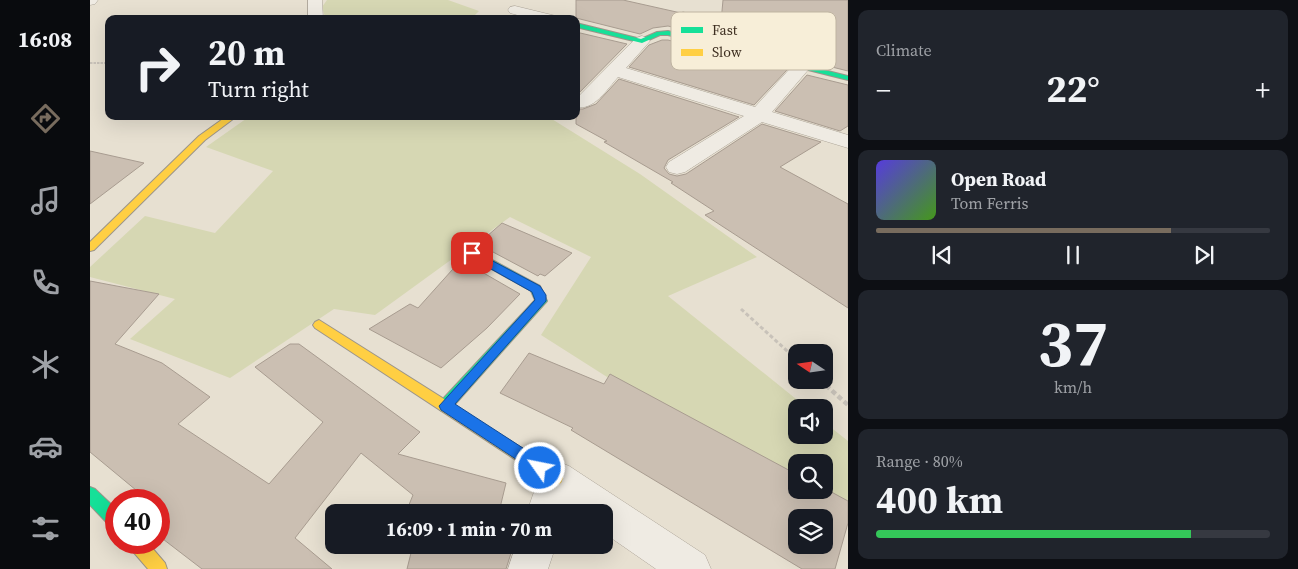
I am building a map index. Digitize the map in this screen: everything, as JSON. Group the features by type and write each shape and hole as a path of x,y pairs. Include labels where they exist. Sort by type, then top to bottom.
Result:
{"street":[{"path":"315,0 316,15"},
{"path":"515,10 535,15"},
{"path":"580,26 642,41"},
{"path":"583,103 642,41 659,33 671,34"},
{"path":"614,70 758,116 848,142"},
{"path":"677,167 758,116 798,70"},
{"path":"817,70 848,78"},
{"path":"90,248 202,138 227,120"},
{"path":"446,406 541,301 536,289 472,253"},
{"path":"318,325 446,406 551,495 691,569"},
{"path":"90,494 105,509"},
{"path":"146,554 158,569"},
{"path":"528,569 533,554"}],"path":[{"path":"90,63 105,63"},
{"path":"741,309 788,351"},
{"path":"830,389 848,405"}],"green space":[{"path":"327,0 448,0 479,11 475,15 324,15 322,7"},
{"path":"244,120 553,120 640,174 757,257 668,296 796,399 788,399 788,444 833,444 833,429 848,441 848,524 846,529 833,521 833,509 815,509 799,499 833,499 833,454 788,454 788,492 541,335 591,257 510,217 375,315 334,309 230,378 130,339 175,299 90,277 90,267 145,216 215,233 273,171 206,147"}],"building":[{"path":"576,0 623,0 677,12 671,12 671,27 653,28 640,34 580,19 580,15 576,15"},
{"path":"723,0 848,0 848,71 836,68 836,12 722,12"},
{"path":"580,33 627,44 580,92"},
{"path":"662,40 671,41 671,70 787,70 754,105 629,67 649,45"},
{"path":"807,75 848,85 848,126 840,131 775,111"},
{"path":"619,79 739,117 668,160 664,168 669,174 677,176 686,174 762,124 821,142 780,167 848,204 848,308 705,215 714,211 671,183 673,182 576,124 576,120 580,120 580,109 596,104"},
{"path":"90,151 144,163 90,204"},
{"path":"502,223 572,253 545,276 540,274 538,276 478,244"},
{"path":"461,260 520,294 487,328 441,368 369,329 410,304 418,308"},
{"path":"90,281 159,294 115,344 162,363 210,397 178,424 269,484 323,422 255,367 290,344 299,344 420,432 398,454 506,483 501,504 409,504 413,495 361,453 295,538 332,569 202,569 170,544 170,489 135,489 90,452"},
{"path":"529,353 604,384 610,374 788,470 788,499 833,499 833,493 848,501 848,523 835,569 802,569 571,430 573,428 500,393"},
{"path":"411,554 511,554 506,569 407,569"}],"traffic: fast":[{"path":"580,26 642,41 659,33 671,34"},
{"path":"816,70 848,78"},
{"path":"445,406 541,301 536,289 472,253"},
{"path":"90,494 105,509"}],"traffic: slow":[{"path":"90,248 202,138 227,120"},
{"path":"319,325 556,478"},
{"path":"146,554 159,569"}],"route":[{"path":"472,253 536,289 541,301 446,406 540,468"}]}
